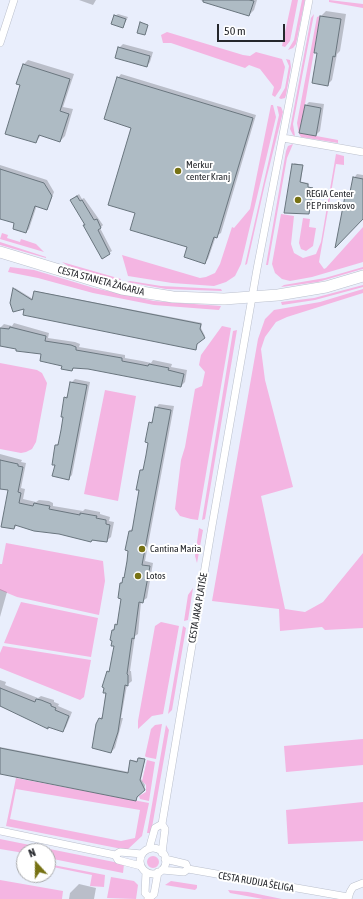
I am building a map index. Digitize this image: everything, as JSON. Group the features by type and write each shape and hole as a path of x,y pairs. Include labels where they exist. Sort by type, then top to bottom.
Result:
{"main road":[{"name":"CESTA STANETA ŽAGARJA","path":"0,252 86,279 146,294 173,297 224,299 308,291 363,276"}],"street":[{"path":"0,43 14,0"},
{"path":"252,297 309,0"},
{"path":"283,138 363,152"},
{"name":"CESTA JAKA PLATIŠE","path":"164,856 165,829 162,824 252,297"},
{"name":"CESTA JAKA PLATIŠE","path":"149,849 155,828 162,824"},
{"path":"0,831 115,855 120,852 142,854"},
{"path":"146,872 145,893 149,898 154,894 164,856 157,849 149,849 142,854 140,859 141,866 146,872 152,874 160,871"},
{"path":"115,855 118,860 141,866"},
{"name":"CESTA RUDIJA ŠELIGA","path":"164,856 186,864 188,869"},
{"name":"CESTA RUDIJA ŠELIGA","path":"160,871 184,872 188,869 348,898"},
{"path":"348,898 353,887 363,883"}],"shaded area":[{"path":"292,0 298,0 290,41 285,47 282,46"},
{"path":"302,0 305,0 296,44 293,48 288,50 294,40"},
{"path":"329,0 363,4 363,8 329,2"},
{"path":"314,14 293,124 295,136 290,129 311,18"},
{"path":"320,16 300,133 338,140 338,143 301,137 297,123 317,17"},
{"path":"167,32 243,55 250,56 256,52 282,59 285,67 281,88 275,97 272,95 274,87 260,69 249,65 245,68 171,43 163,43 161,35"},
{"path":"286,59 290,60 291,67 286,95 285,98 281,99 279,98 285,88 289,66"},
{"path":"271,105 273,105 276,117 241,264 235,276 226,282 214,286 172,283 128,276 122,255 200,278 215,273 220,264 232,227 234,228 250,209"},
{"path":"277,106 281,107 283,112 247,264 245,265 279,115"},
{"path":"293,144 287,158 268,265 266,265 286,151 288,146"},
{"path":"336,154 344,156 344,165 336,164 319,262 324,269 326,268 363,227 363,262 312,277 290,281 282,279 275,273 272,264 281,214 294,216 291,244 294,253 303,258 316,254 321,242"},
{"path":"303,218 310,219 309,227 316,228 313,246 306,251 301,249 299,243"},
{"path":"2,233 8,235 7,238 20,242 21,239 36,244 44,252 0,239"},
{"path":"0,242 46,257 46,258 0,245"},
{"path":"62,262 121,279 120,281 68,266"},
{"path":"10,267 34,270 94,288 154,301 221,306 219,310 154,305 93,293 38,278 8,272"},
{"path":"363,267 363,269 318,282 281,287 284,285 325,278"},
{"path":"130,281 161,286 221,289 222,291 166,289 127,282"},
{"path":"363,285 363,287 315,300 282,305 281,302 314,298"},
{"path":"363,289 363,293 287,317 276,322 265,337 261,349 265,380 293,487 261,496 285,609 305,612 323,602 363,553 363,628 325,630 322,627 280,631 279,609 212,601 258,339 265,319 274,310 320,302"},
{"path":"222,326 231,328 198,520 180,516 175,509 181,460 185,447 195,389 202,386 205,372 199,365 201,355"},
{"path":"237,330 205,519 202,520 233,331"},
{"path":"0,363 37,370 42,373 47,383 36,442 32,449 26,452 21,453 0,449"},
{"path":"105,390 136,396 118,501 84,494"},
{"path":"199,528 203,530 197,563 195,556"},
{"path":"6,543 103,561 105,581 99,615 17,597 0,590 0,564 2,564"},
{"path":"193,588 188,620 184,621 188,595"},
{"path":"21,602 98,618 91,657 4,643"},
{"path":"161,622 179,626 163,714 152,716 138,729 138,721 155,626"},
{"path":"183,626 186,628 172,710 168,714"},
{"path":"3,646 91,660 84,697 80,700 0,668 0,653"},
{"path":"162,724 156,759 146,757 151,729 155,725"},
{"path":"166,725 169,730 151,833 147,833"},
{"path":"363,739 363,765 286,772 284,746"},
{"path":"147,760 155,762 149,801 140,799 139,796 146,792 146,785 142,781"},
{"path":"16,778 149,803 142,836 127,850 6,826","holes":["16,789 140,810 135,838 121,841 10,819"]},
{"path":"363,802 363,841 288,844 286,810"},
{"path":"0,839 20,843 16,843 16,852 0,849"},
{"path":"56,850 124,864 123,873 56,860"},
{"path":"151,856 155,856 159,862 155,868 151,868 147,864 147,860"},
{"path":"56,866 105,875 104,887 90,886 92,875 56,868"},
{"path":"111,877 134,881 138,885 136,899 107,898"},
{"path":"0,880 63,891 62,899 0,899"},
{"path":"171,881 197,885 197,888 195,890 165,885"},
{"path":"228,890 248,892 282,899 263,899 230,893"}],"building":[{"path":"203,0 254,1 249,16 203,2"},
{"path":"114,15 126,19 123,28 111,24"},
{"path":"320,16 341,19 335,57 333,56 328,86 312,83 317,53 314,53"},
{"path":"140,22 148,25 145,35 137,33"},
{"path":"118,47 150,56 147,67 115,58"},
{"path":"23,64 70,79 60,111 69,114 60,142 39,135 36,143 5,134 20,85 16,84"},
{"name":"Merkur center Kranj","path":"117,77 253,118 217,238 214,237 205,264 184,257 187,247 130,230 135,213 108,205 131,128 104,119"},
{"path":"305,105 321,108 316,136 299,133"},
{"name":"REGIA Center PE Primskovo","path":"292,164 303,165 300,182 308,184 308,187 313,188 309,214 284,213"},
{"path":"0,169 44,183 52,196 47,210 35,206 26,233 13,229 14,223 0,219"},
{"path":"353,177 363,179 363,219 335,248 345,196 349,197"},
{"path":"77,196 80,201 82,200 94,220 97,219 101,228 98,230 110,254 102,259 83,225 85,225 70,200"},
{"path":"13,288 32,300 34,291 201,324 200,329 205,338 197,344 196,350 23,315 24,309 13,312 10,303"},
{"path":"10,327 46,336 45,341 71,345 76,347 76,350 122,358 122,361 169,368 168,370 184,374 181,387 88,369 73,368 72,371 61,369 62,366 40,361 41,354 16,351 16,349 0,346 0,328 9,329"},
{"path":"70,382 87,385 69,480 52,476 55,465 52,465 55,445 58,445 61,430 64,397 67,398"},
{"path":"155,407 171,410 142,565 150,566 143,603 139,602 127,674 128,686 125,685 118,732 111,753 92,748 96,724 99,718 102,719 106,693 103,693 104,688 102,687 107,671 109,672 114,646 111,646 112,641 110,640 112,630 114,630 115,624 117,625 121,599 118,598 120,583 122,583 123,577 124,578 127,561 128,551 125,550 129,531 132,531 139,490 136,490 140,470 143,470 146,455 148,443 145,442 149,422 152,423"},
{"path":"0,460 18,464 18,466 23,467 18,492 21,493 19,503 33,506 34,503 50,506 49,509 80,515 80,513 97,516 96,518 106,520 106,524 110,525 107,542 92,540 91,542 59,534 34,531 15,525 14,529 1,527 8,490 0,489"},
{"path":"0,688 35,702 36,699 51,704 51,706 56,708 55,710 69,716 63,732 48,727 48,729 0,706"},
{"path":"0,748 128,773 130,760 137,762 138,758 145,759 140,780 145,790 137,797 136,801 0,774"}],"place":[{"name":"Merkur center Kranj","path":"178,171"},
{"name":"REGIA Center PE Primskovo","path":"298,200"},
{"name":"Cantina Maria","path":"142,549"},
{"name":"Lotos","path":"138,576"}]}
